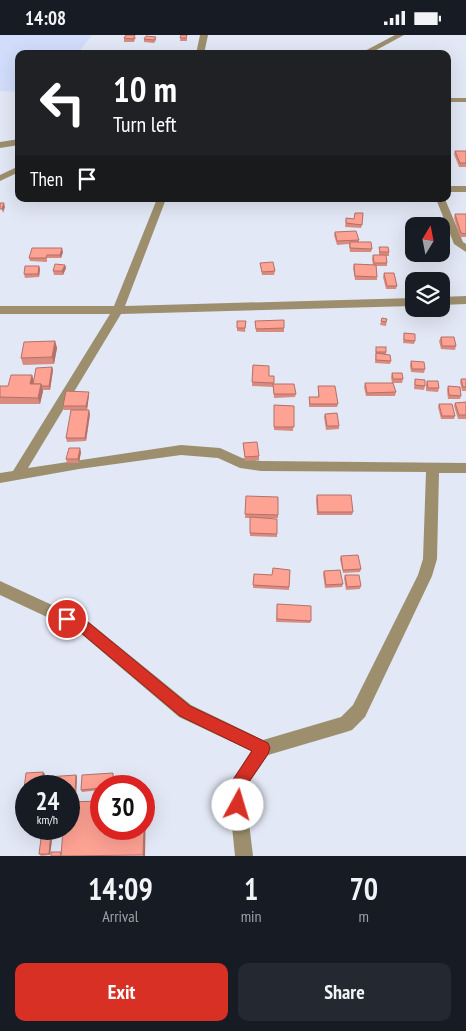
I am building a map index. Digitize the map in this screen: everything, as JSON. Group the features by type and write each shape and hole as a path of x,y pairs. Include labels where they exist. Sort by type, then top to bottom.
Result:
{"street":[{"path":"201,50 204,35"},
{"path":"371,50 400,35"},
{"path":"451,100 466,100"},
{"path":"0,145 15,143"},
{"path":"0,179 15,171"},
{"path":"451,189 466,189"},
{"path":"16,476 118,310 160,202"},
{"path":"441,202 459,245 466,249"},
{"path":"450,301 466,300"},
{"path":"0,310 118,310 405,302"},
{"path":"0,479 79,464 181,450 220,453 240,463 261,466 466,468"},
{"path":"244,856 236,787 263,748 346,724 359,711 425,576 430,559 434,467"},
{"path":"0,588 84,627 185,711 263,748"}],"shaded area":[{"path":"0,35 92,35 80,50 15,50 15,92 0,91"}],"building":[{"path":"126,35 135,35 133,39 124,38"},
{"path":"181,35 187,35 186,38 180,38"},
{"path":"146,36 156,37 154,40 144,39"},
{"path":"455,151 466,151 466,163 460,163"},
{"path":"0,203 4,203 2,209 0,209"},
{"path":"355,213 363,213 362,225 346,223 346,218 354,219"},
{"path":"455,214 466,214 466,234 461,233"},
{"path":"356,231 359,240 337,241 335,232"},
{"path":"350,242 371,242 372,249 350,248"},
{"path":"379,247 388,247 389,252 380,252"},
{"path":"32,248 62,248 60,255 47,255 46,258 29,258"},
{"path":"373,255 386,255 387,263 374,263"},
{"path":"273,262 275,271 262,272 260,263"},
{"path":"55,264 65,265 62,271 53,271"},
{"path":"354,264 376,265 377,277 355,276"},
{"path":"25,266 39,266 38,274 24,274"},
{"path":"384,273 394,273 397,286 387,286"},
{"path":"382,318 387,319 386,322 381,321"},
{"path":"284,320 284,328 256,329 255,321"},
{"path":"237,321 246,321 245,328 237,328"},
{"path":"404,333 415,334 415,341 404,340"},
{"path":"441,337 454,337 456,346 442,346"},
{"path":"55,341 52,357 21,358 24,342"},
{"path":"376,347 386,347 386,352 376,352"},
{"path":"376,353 390,355 391,361 376,360"},
{"path":"411,361 424,362 425,369 412,369"},
{"path":"253,365 269,366 269,376 274,376 274,383 252,382"},
{"path":"52,367 49,386 33,384 36,368"},
{"path":"392,373 402,373 403,379 393,379"},
{"path":"11,375 32,375 30,384 41,384 38,398 0,397 0,386 8,386"},
{"path":"415,379 425,380 425,386 415,385"},
{"path":"461,379 466,379 466,387 463,387"},
{"path":"427,381 438,381 439,388 428,388"},
{"path":"365,383 393,383 396,392 367,393"},
{"path":"273,384 294,384 296,394 274,394"},
{"path":"318,386 335,386 338,404 310,404 309,397 319,397"},
{"path":"448,386 460,387 461,396 449,395"},
{"path":"66,391 89,392 86,406 63,406"},
{"path":"466,402 466,415 459,415 455,403"},
{"path":"439,404 452,404 455,416 442,416"},
{"path":"274,405 294,406 294,427 274,427"},
{"path":"71,410 89,410 85,438 66,438"},
{"path":"337,413 339,426 327,426 325,414"},
{"path":"257,442 259,456 245,457 243,443"},
{"path":"69,448 80,448 78,459 66,459"},
{"path":"317,495 351,495 353,512 318,512"},
{"path":"246,496 278,497 278,515 245,514"},
{"path":"250,517 277,519 277,534 250,533"},
{"path":"358,555 361,569 343,570 341,556"},
{"path":"273,568 290,570 289,587 253,585 254,574 272,575"},
{"path":"340,570 343,584 326,585 324,571"},
{"path":"345,575 359,575 361,586 347,587"},
{"path":"277,604 311,606 311,621 277,619"},
{"path":"43,772 43,775 26,775 26,773"},
{"path":"113,773 113,775 90,775 90,789 81,790 82,775"},
{"path":"90,801 90,840 144,840 143,855 61,856 62,840 80,840 80,802"},
{"path":"41,840 50,840 49,854 39,854"},
{"path":"51,852 61,852 60,856 51,856"}],"route":[{"path":"67,619 84,627 185,711 263,748 236,787 238,805"}]}
